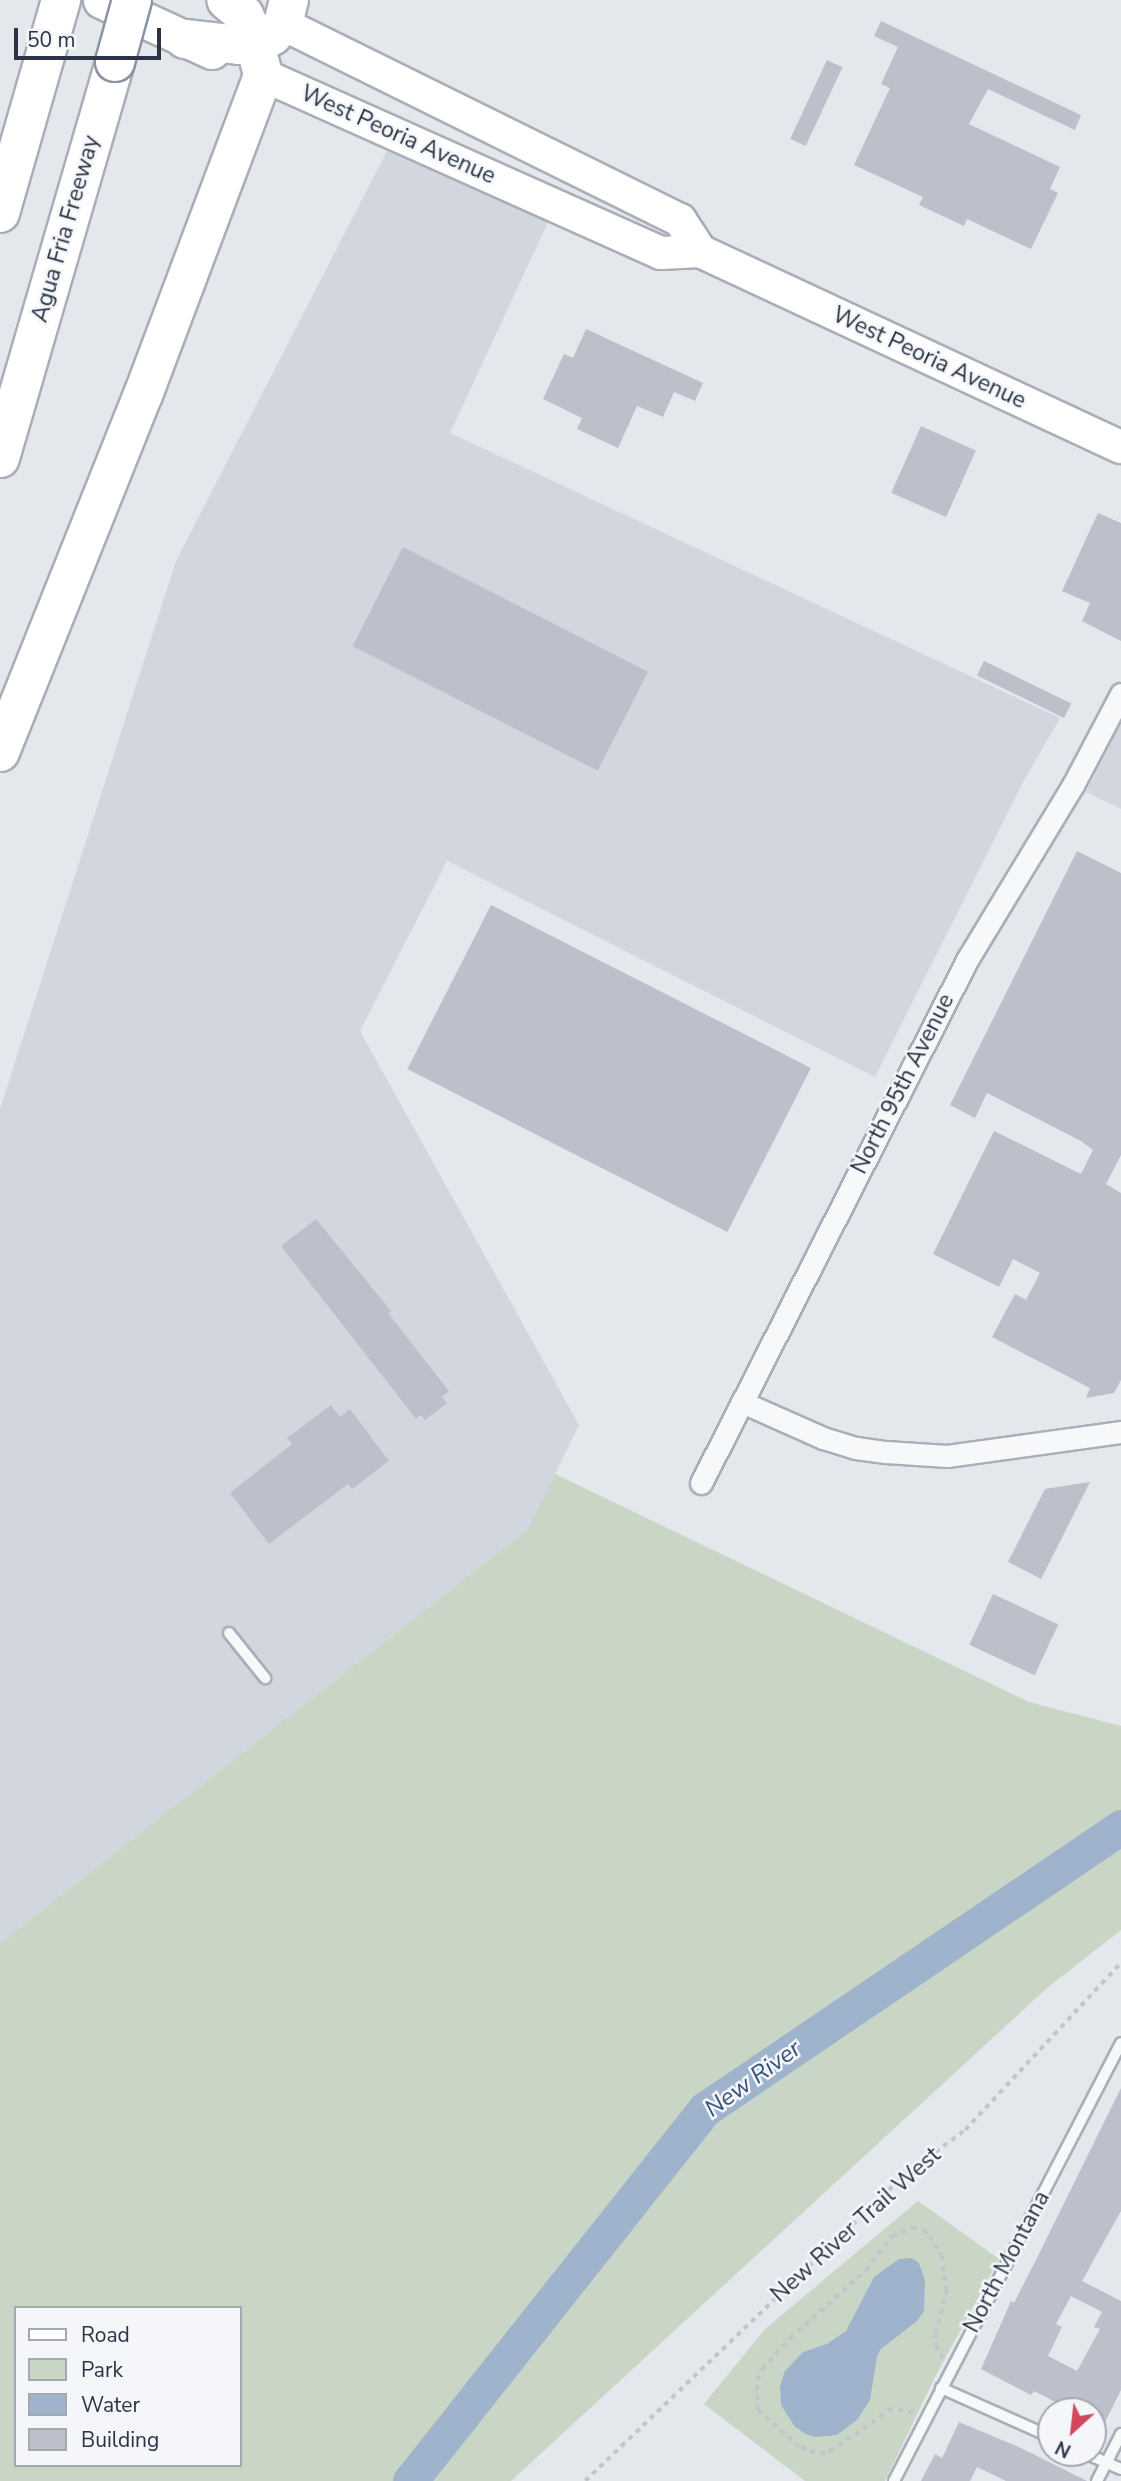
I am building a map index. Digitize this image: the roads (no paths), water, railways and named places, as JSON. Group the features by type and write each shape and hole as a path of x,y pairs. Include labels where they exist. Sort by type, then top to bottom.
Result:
{"highway":[{"name":"Agua Fria Freeway","path":"0,457 132,0"},
{"path":"226,0 273,35"},
{"path":"0,213 56,16"},
{"path":"185,39 239,45 273,35"},
{"path":"0,752 143,395 273,35"}],"main road":[{"path":"101,0 185,39"},
{"name":"West Peoria Avenue","path":"232,0 273,35 661,253 699,251 1121,447"},
{"name":"West Peoria Avenue","path":"273,35 680,220 699,251"}],"street":[{"name":"North 95th Avenue","path":"701,1483 967,960 1073,785 1121,694"},
{"path":"742,1402 823,1438 856,1448 886,1452 947,1456 1121,1432"}],"lane":[{"path":"229,1633 265,1678"},
{"name":"North Montana","path":"894,2481 1121,2043"},
{"path":"941,2388 1037,2432"},
{"path":"1107,2461 1121,2434"}],"water":[{"path":"912,2258 919,2263 925,2281 924,2311 917,2321 881,2349 877,2356 870,2400 857,2420 837,2435 815,2437 795,2427 781,2405 780,2386 785,2371 803,2352 827,2344 846,2331 874,2277 899,2259"}],"waterway":[{"name":"New River","path":"410,2481 705,2109 1121,1827"}]}
